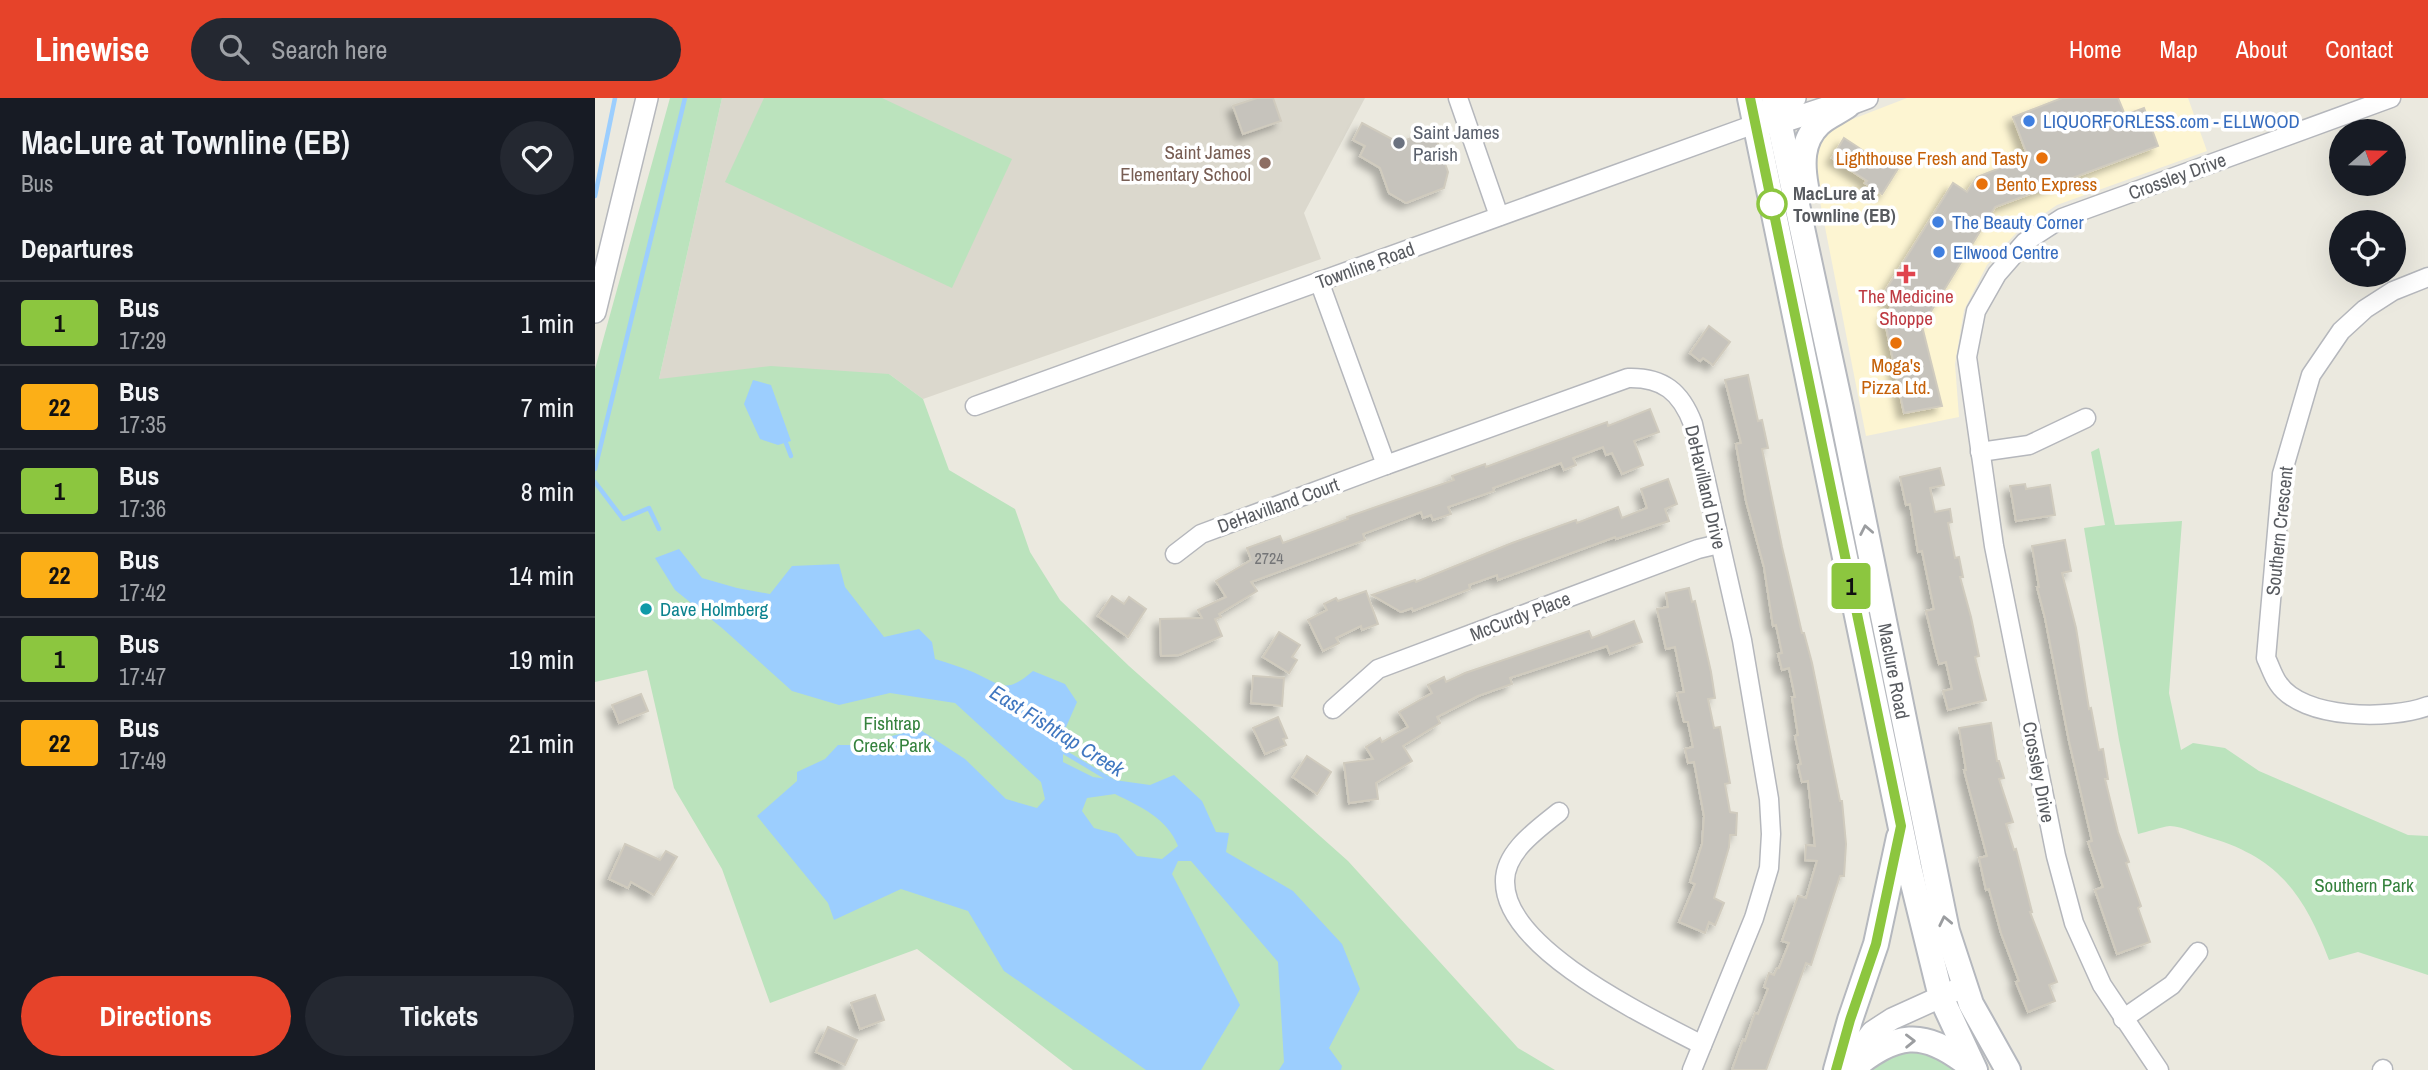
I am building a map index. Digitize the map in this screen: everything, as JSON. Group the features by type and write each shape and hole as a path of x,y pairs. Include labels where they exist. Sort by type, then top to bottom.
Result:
{"main road":[{"name":"Maclure Road","path":"1750,98 1775,109"},
{"path":"1803,232 1810,212 1803,166 1807,144 1820,123 1857,102"},
{"name":"Maclure Road","path":"1775,109 1842,409 1947,931 1974,1010 2008,1070"},
{"name":"Maclure Road","path":"1775,109 1901,826 1928,951 1941,997 1974,1069"},
{"path":"1836,1070 1876,944 1901,826"},
{"path":"1850,1070 1879,1048 1895,1041 1914,1039 1945,1047 1974,1069"}],"street":[{"path":"595,312 647,98"},
{"path":"1458,98 1500,216"},
{"name":"Crossley Drive","path":"2159,1070 2102,985 2074,923 2056,856 1994,546 1980,452 1967,357 1976,311 1997,274 2025,242 2062,218 2391,98"},
{"name":"Townline Road","path":"975,406 1500,216 1775,109 1857,102"},
{"name":"Southern Crescent","path":"2428,278 2393,291 2365,309 2341,331 2311,375 2282,474 2266,658 2279,685 2306,705 2367,716 2392,715 2428,706"},
{"path":"1319,281 1387,465"},
{"name":"DeHavilland Drive","path":"1387,465 1615,381 1642,377 1666,386 1686,406 1693,424 1742,640 1769,799 1771,834 1769,868 1762,894 1692,1070"},
{"path":"1980,452 2029,445 2086,418"},
{"name":"DeHavilland Court","path":"1175,554 1201,534 1387,465"},
{"name":"McCurdy Place","path":"1333,709 1378,670 1698,548 1719,544"},
{"path":"1559,812 1530,835 1510,860 1504,881 1508,900 1520,922 1542,947 1593,985 1702,1045"},
{"path":"2123,1019 2172,985 2199,952"},
{"path":"1843,1070 1873,1032 1892,1019 1964,986"}],"shaded area":[{"path":"722,98 1365,98 1304,213 1321,259 923,399 889,374 659,379"},
{"name":"Ellwood Centre","path":"1907,98 2188,98 2207,151 2057,205 2017,232 1987,265 1964,310 1955,364 1959,417 1866,436 1813,166 1814,153 1831,130"}],"green space":[{"name":"Fishtrap Creek Park","path":"670,98 722,98 659,379 771,366 889,374 923,399 949,470 1015,509 1030,552 1060,600 1129,666 1348,861 1518,1048 1555,1070 1073,1070 917,949 770,1003 722,869 674,788 647,670 595,682 595,369"},
{"path":"764,98 882,98 1012,159 952,288 725,182"},
{"name":"Southern Park","path":"2099,448 2115,525 2182,521 2169,693 2181,750 2193,743 2225,748 2259,771 2408,835 2428,836 2428,975 2358,952 2329,960 2310,917 2287,882 2255,856 2235,846 2175,826 2138,834 2119,740 2084,528 2105,525 2091,452"},
{"path":"1917,1052 1938,1055 1958,1070 1868,1070 1889,1054"}],"water":[{"path":"753,380 771,385 791,441 778,445 760,439 744,404"},
{"path":"679,549 702,578 770,594 792,566 839,564 845,587 884,637 919,629 932,642 935,659 968,670 997,684 1016,683 1033,671 1065,684 1077,702 1063,734 1063,762 1093,777 1150,785 1174,775 1202,801 1216,832 1229,833 1226,852 1293,891 1342,944 1360,989 1329,1048 1342,1066 1341,1070 1279,1070 1284,1062 1278,962 1191,861 1178,861 1172,874 1240,1005 1201,1070 1146,1070 1004,971 968,911 901,889 834,920 828,903 757,816 797,781 797,772 825,759 838,745 857,745 919,729 965,759 1006,799 1037,808 1045,799 1041,782 955,703 890,693 839,705 792,691 675,590 655,558","holes":["1115,794 1160,821 1178,846 1162,859 1137,856 1117,834 1094,828 1082,811 1087,798"]}],"building":[{"path":"1257,98 1273,98 1281,121 1243,134 1233,106"},
{"name":"Ellwood Centre","path":"2062,98 2118,98 2125,115 2144,108 2158,146 1995,207 1922,326 1942,406 1904,413 1884,317 1893,304 1882,296 1953,183 1967,192 1977,177 2028,157 2013,117"},
{"path":"1362,123 1399,143 1423,133 1437,141 1448,172 1444,188 1406,203 1389,193 1380,168 1360,156 1365,146 1353,140"},
{"path":"1844,138 1879,161 1883,156 1888,159 1892,152 1904,159 1882,194 1832,158"},
{"path":"1709,326 1730,342 1713,365 1703,358 1700,361 1690,353"},
{"path":"1748,375 1758,421 1762,420 1768,448 1762,449 1782,547 1802,633 1812,663 1842,801 1846,844 1844,876 1840,876 1811,965 1806,963 1766,1070 1732,1070 1755,1013 1758,1014 1768,989 1764,987 1769,973 1774,975 1779,968 1789,943 1782,941 1798,896 1806,898 1817,861 1805,860 1806,845 1815,846 1808,781 1802,782 1798,765 1801,764 1795,736 1798,735 1792,697 1795,697 1789,668 1782,670 1778,654 1782,653 1776,625 1773,626 1764,567 1746,501 1736,444 1741,443 1725,380"},
{"path":"1650,409 1659,432 1634,441 1643,465 1622,474 1612,453 1606,455 1603,447 1573,458 1576,465 1564,470 1561,463 1448,507 1451,514 1433,520 1431,515 1423,518 1421,512 1363,534 1365,540 1251,582 1257,591 1215,619 1222,636 1179,655 1161,656 1160,619 1202,618 1198,610 1226,597 1216,581 1251,560 1247,548 1280,536 1283,543 1348,519 1347,517 1454,480 1452,476 1485,464 1486,467 1607,422 1608,426"},
{"path":"1940,468 1944,485 1930,488 1935,512 1950,509 1952,522 1948,523 1955,558 1959,557 1963,577 1960,577 1979,656 1975,657 1986,700 1948,710 1943,691 1952,689 1946,662 1939,664 1935,649 1926,611 1934,609 1922,551 1918,552 1910,504 1906,505 1900,477"},
{"path":"1668,479 1677,504 1665,509 1669,521 1616,539 1615,537 1498,580 1497,575 1469,585 1470,589 1413,611 1412,608 1401,612 1372,595 1415,580 1416,582 1512,543 1618,507 1622,518 1647,508 1641,489"},
{"path":"2025,484 2026,489 2050,485 2055,515 2016,521 2010,486"},
{"path":"2065,540 2071,571 2062,573 2076,628 2089,709 2091,708 2099,750 2103,749 2108,779 2105,779 2118,832 2129,862 2126,863 2141,906 2138,908 2150,942 2117,954 2095,890 2103,887 2088,842 2092,841 2037,587 2032,546"},
{"path":"1689,588 1692,602 1695,601 1711,672 1715,698 1708,699 1714,728 1720,727 1730,783 1725,784 1730,812 1737,813 1736,835 1730,835 1714,898 1724,903 1715,925 1709,922 1705,933 1679,922 1695,884 1690,882 1702,844 1704,816 1694,762 1688,763 1685,749 1693,747 1688,722 1684,722 1677,693 1684,692 1675,647 1666,649 1657,609 1668,607 1666,593"},
{"path":"1366,591 1378,624 1362,630 1361,626 1336,638 1339,643 1323,651 1308,620 1327,610 1324,604 1336,598 1338,601"},
{"path":"1112,596 1124,604 1129,597 1146,609 1128,637 1098,616"},
{"path":"1634,621 1642,642 1610,654 1607,646 1510,678 1512,684 1478,696 1437,717 1440,723 1403,746 1412,761 1376,783 1378,799 1349,803 1344,763 1373,759 1366,747 1380,738 1382,742 1408,727 1399,712 1432,693 1428,685 1444,677 1446,682 1589,631 1592,638"},
{"path":"1279,632 1300,645 1292,657 1297,660 1289,673 1263,657"},
{"path":"1253,676 1284,678 1282,706 1251,703"},
{"path":"641,694 648,711 619,723 612,705"},
{"path":"1278,717 1287,738 1283,739 1286,745 1265,754 1253,728"},
{"path":"1991,723 1997,761 2004,778 1999,779 2013,822 2006,824 2014,850 2016,849 2030,912 2057,982 2049,985 2055,1001 2028,1012 2016,982 2019,981 2001,933 1989,889 1986,890 1979,858 1987,856 1964,770 1959,728"},
{"path":"1307,756 1331,772 1317,794 1293,777"},
{"path":"625,844 660,860 666,851 677,857 654,895 631,882 628,888 609,879"},
{"path":"875,995 884,1020 860,1029 851,1003"},
{"path":"828,1027 857,1040 845,1065 816,1052"}],"waterway":[{"name":"East Fishtrap Creek","path":"595,196 615,98"},
{"path":"595,469 685,98"},
{"path":"786,443 791,456"},
{"name":"East Fishtrap Creek","path":"595,482 623,519 649,508 659,529"},
{"name":"East Fishtrap Creek","path":"1059,749 1114,782"}],"bus line":[{"name":"1","path":"1750,98 1901,826 1876,944 1836,1070"}],"place":[{"name":"LIQUORFORLESS.com - ELLWOOD","path":"2029,121"},
{"name":"Saint James Parish","path":"1399,143"},
{"name":"Lighthouse Fresh and Tasty","path":"2042,158"},
{"name":"Saint James Elementary School","path":"1265,163"},
{"name":"Bento Express","path":"1982,184"},
{"name":"MacLure at Townline (EB)","path":"1772,204"},
{"name":"The Beauty Corner","path":"1938,222"},
{"name":"Ellwood Centre","path":"1939,252"},
{"name":"The Medicine Shoppe","path":"1906,274"},
{"name":"Moga's Pizza Ltd.","path":"1896,343"},
{"name":"Dave Holmberg","path":"646,609"}]}
